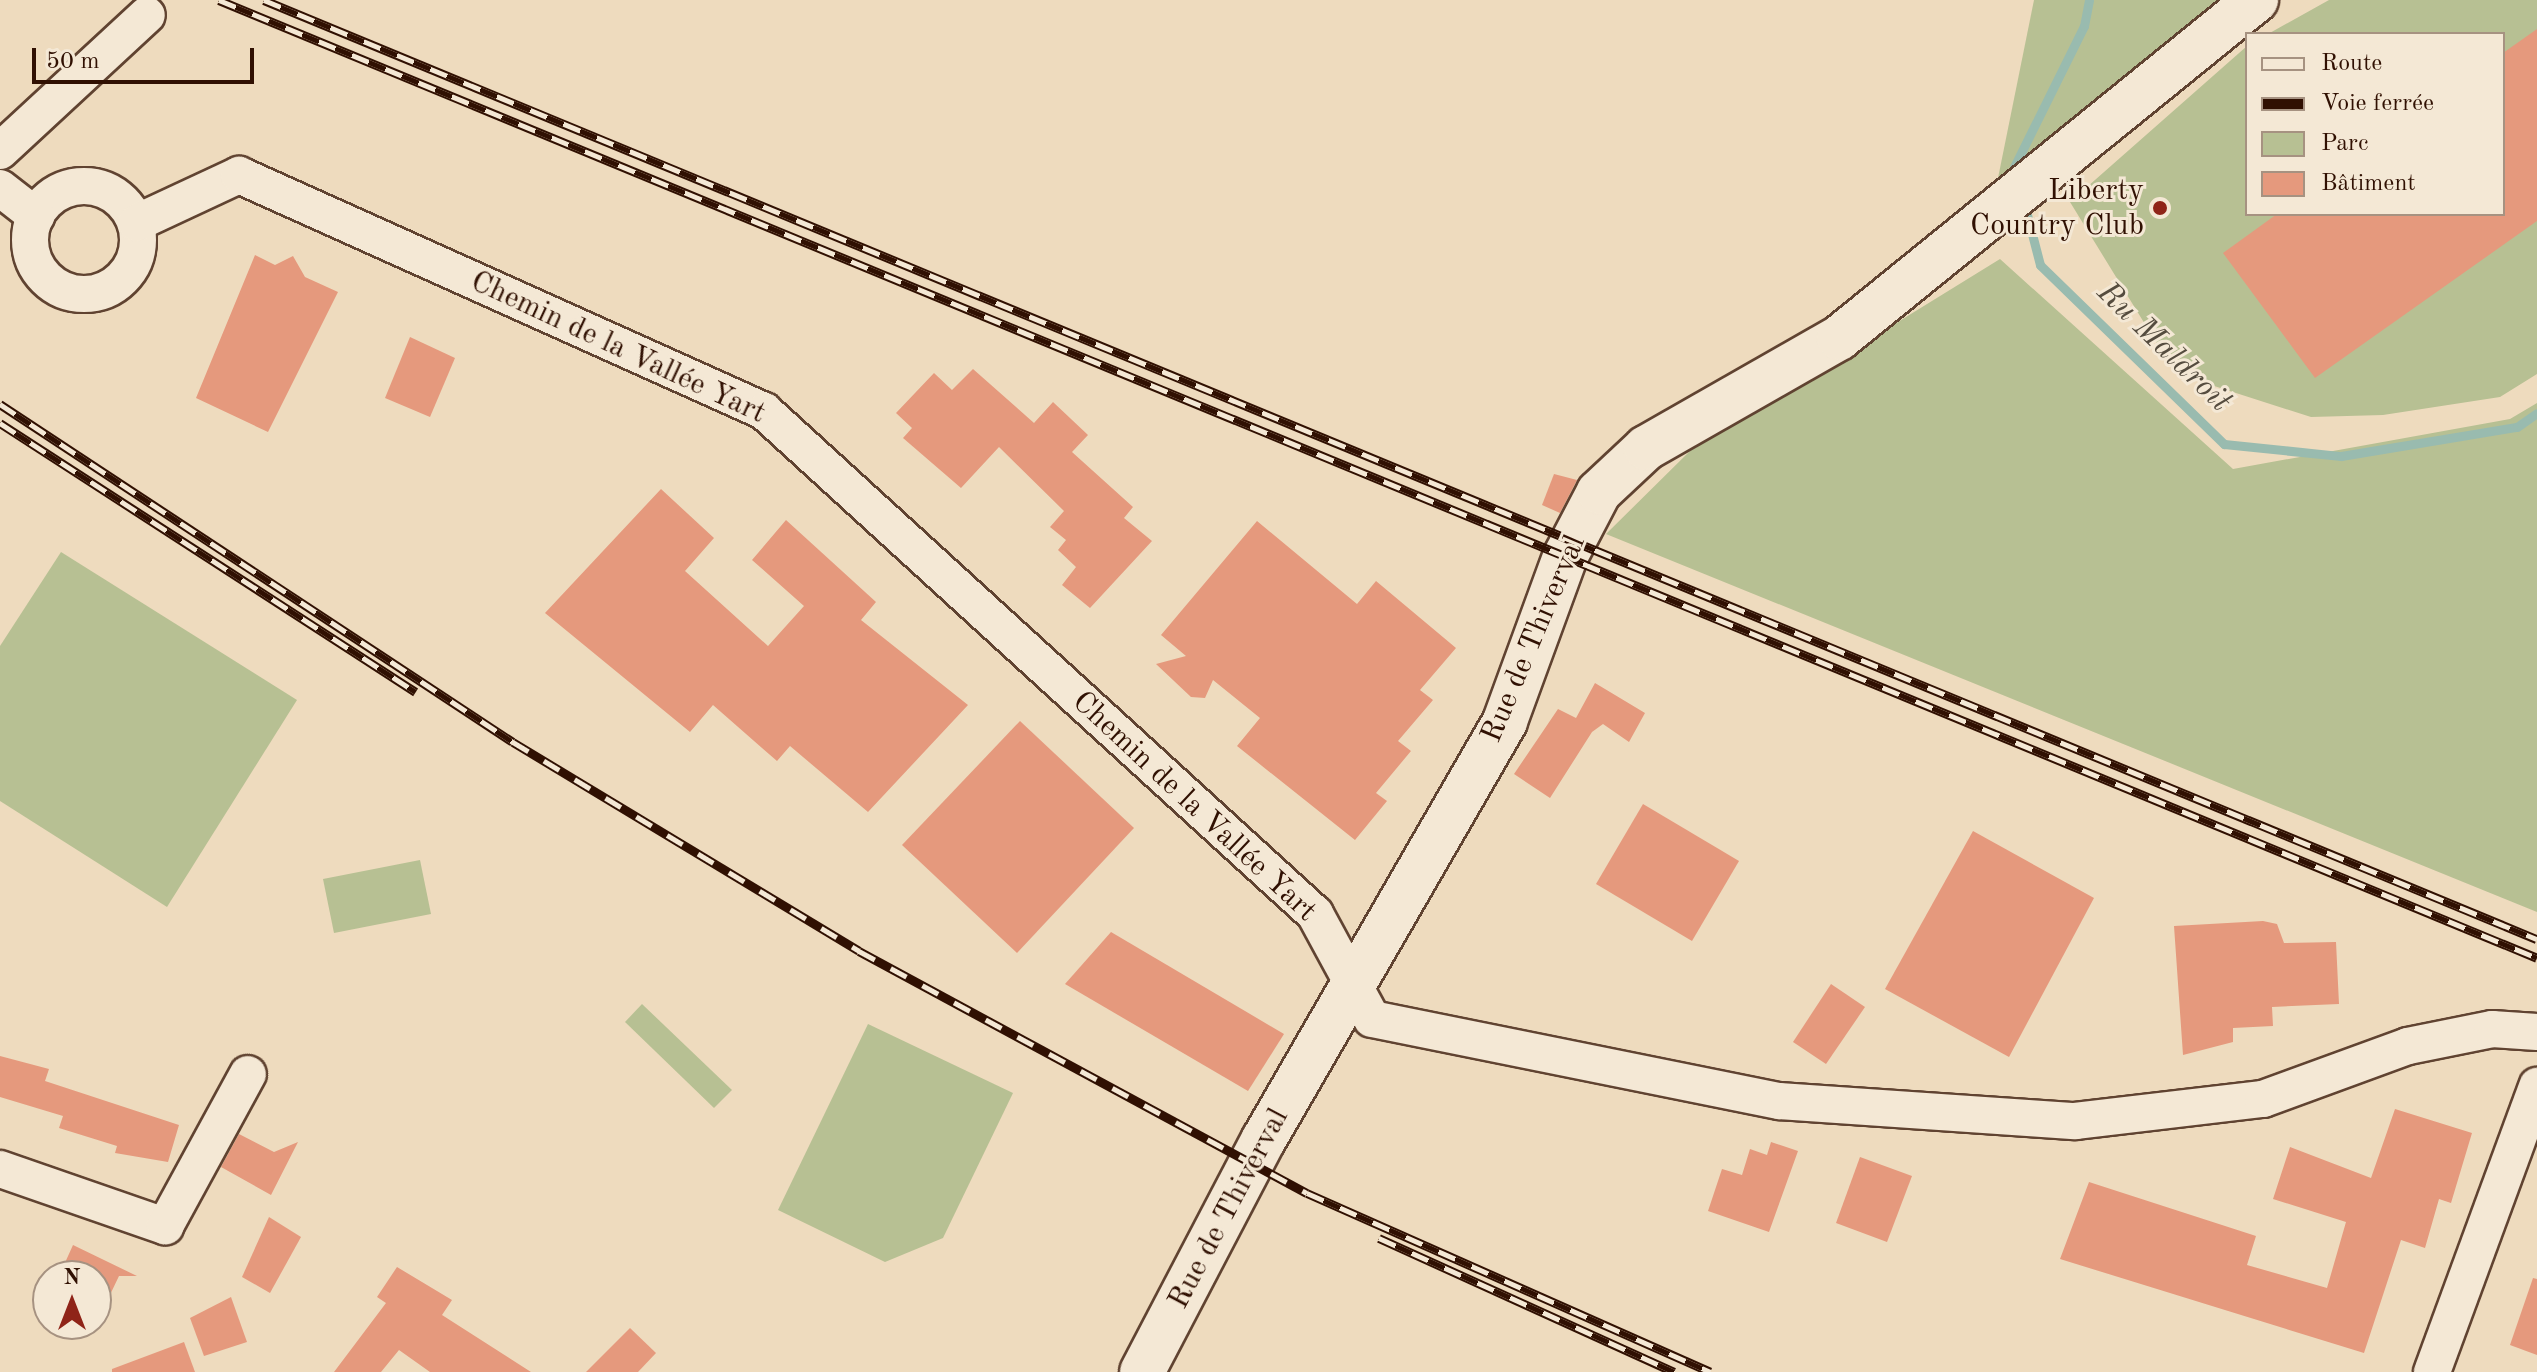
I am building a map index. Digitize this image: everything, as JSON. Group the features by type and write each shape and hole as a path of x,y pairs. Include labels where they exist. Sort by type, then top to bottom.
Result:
{"street":[{"name":"Rue de Thiverval","path":"1142,1372 1264,1139 1355,990 1505,721 1565,557 1599,492 1646,448 1839,338 2256,0"},
{"path":"0,151 147,15"},
{"name":"Chemin de la Vallée Yart","path":"136,223 239,175 764,411 1315,914 1372,1019 1445,1037 1779,1101 1992,1119 2075,1121 2250,1101 2408,1046 2492,1029 2537,1032"},
{"path":"88,187 113,195 136,223 136,258 115,285 81,294 64,291 37,267 30,233 36,216 61,191 88,187"},
{"path":"0,188 36,216"},
{"path":"0,1169 165,1226 248,1074"},
{"path":"2432,1372 2537,1086"}],"green space":[{"path":"2034,0 2256,0 1997,183"},
{"name":"Liberty Country Club","path":"2329,0 2537,0 2537,374 2500,397 2383,415 2311,417 2208,384 2159,347 2070,202 2245,48 2245,216 2505,216 2505,32 2272,32"},
{"path":"2000,259 2233,469 2510,419 2537,403 2537,912 1606,534 1692,449"},
{"path":"61,552 297,700 167,907 0,801 0,646"},
{"path":"420,860 431,914 334,933 323,879"},
{"path":"642,1004 732,1090 714,1108 625,1022"},
{"path":"868,1024 1013,1093 943,1238 885,1262 778,1210"}],"building":[{"path":"2537,29 2537,221 2315,378 2223,253 2274,216 2505,216 2505,52"},
{"path":"255,255 275,265 293,256 305,277 338,292 268,432 196,398"},
{"path":"410,337 455,358 430,417 385,398"},
{"path":"973,369 1034,423 1053,402 1088,435 1072,452 1133,507 1124,518 1152,541 1090,608 1062,585 1076,567 1058,550 1066,540 1050,527 1064,511 999,447 961,488 903,438 912,428 896,413 934,373 952,390"},
{"path":"1554,474 1577,480 1560,513 1542,505"},
{"path":"661,489 714,538 685,571 768,646 804,606 752,560 786,520 876,602 861,620 968,705 868,812 790,746 777,761 713,705 690,732 545,613"},
{"path":"1257,521 1357,604 1376,581 1456,648 1420,690 1433,700 1398,741 1411,751 1376,793 1387,801 1355,840 1237,746 1260,718 1213,680 1205,698 1191,697 1156,664 1186,656 1161,635"},
{"path":"1595,683 1645,713 1629,742 1603,724 1592,732 1550,798 1514,774 1558,709 1576,718"},
{"path":"1020,721 1134,828 1017,953 902,845"},
{"path":"1643,804 1739,861 1692,941 1596,884"},
{"path":"1973,831 2094,898 2009,1057 1885,989"},
{"path":"2263,921 2277,924 2284,943 2336,942 2339,1004 2272,1007 2273,1026 2233,1028 2233,1042 2183,1055 2174,926"},
{"path":"1111,932 1284,1034 1248,1091 1065,984"},
{"path":"1831,984 1865,1007 1826,1064 1793,1042"},
{"path":"0,1056 49,1069 45,1081 179,1125 168,1162 115,1153 117,1146 59,1128 63,1116 0,1097"},
{"path":"2395,1109 2472,1133 2451,1203 2439,1199 2425,1248 2401,1240 2364,1353 2060,1259 2089,1182 2256,1236 2247,1265 2327,1288 2346,1222 2273,1199 2290,1147 2371,1178"},
{"path":"239,1134 274,1152 298,1142 271,1195 221,1167"},
{"path":"1771,1142 1798,1151 1769,1232 1708,1211 1722,1169 1742,1175 1750,1149 1767,1155"},
{"path":"1860,1157 1912,1176 1887,1242 1836,1223"},
{"path":"269,1217 301,1237 270,1293 242,1277"},
{"path":"73,1245 104,1260 66,1260"},
{"path":"112,1264 137,1276 119,1276 112,1291"},
{"path":"397,1267 452,1300 442,1315 531,1372 430,1372 399,1350 381,1372 334,1372 386,1303 377,1297"},
{"path":"2533,1278 2537,1279 2537,1355 2510,1345"},
{"path":"231,1297 247,1342 204,1356 190,1318"},
{"path":"630,1328 656,1353 638,1372 586,1372"},
{"path":"184,1342 195,1372 112,1372 112,1369"}],"waterway":[{"name":"Ru Maldroit","path":"2017,178 2014,167 2084,26 2089,0"},
{"name":"Ru Maldroit","path":"2024,203 2040,265 2224,444 2341,456 2517,427 2537,413"}],"railway":[{"path":"219,0 2537,958"},
{"path":"264,0 2537,939"},
{"path":"0,404 513,742 859,951 1307,1193 1710,1372"},
{"path":"0,423 416,692"},
{"path":"1379,1238 1674,1372"}],"place":[{"name":"Liberty Country Club","path":"2160,208"}]}
